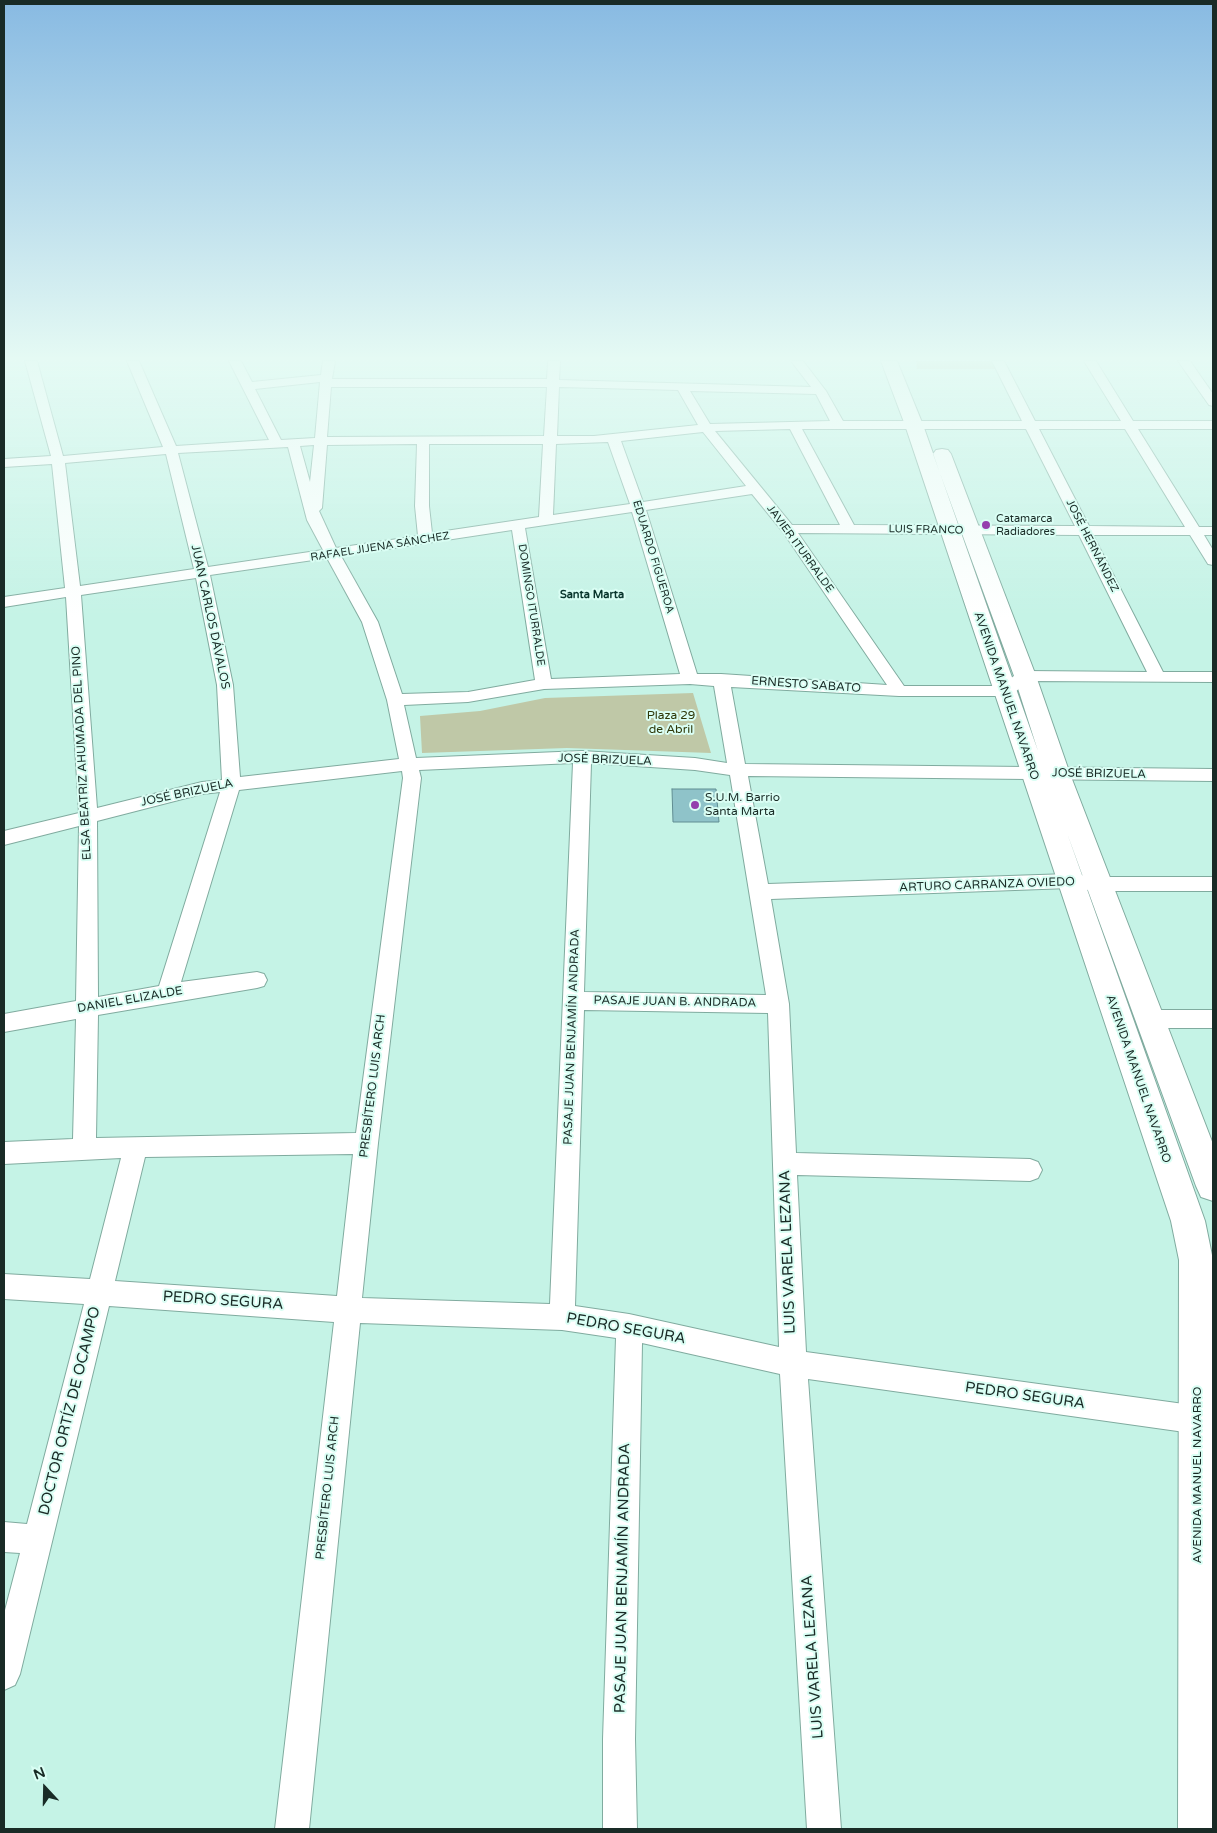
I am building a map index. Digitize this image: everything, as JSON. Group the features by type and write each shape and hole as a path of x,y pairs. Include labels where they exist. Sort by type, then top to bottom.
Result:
{"main road":[{"name":"AVENIDA MANUEL NAVARRO","path":"930,447 1084,882 1188,1221 1196,1260 1205,1421 1201,1829"},
{"name":"AVENIDA MANUEL NAVARRO","path":"1084,882 1150,1019 1213,1186"}],"street":[{"name":"ELSA BEATRIZ AHUMADA DEL PINO","path":"54,447 58,460 73,592 88,816 84,1150"},
{"name":"JUAN CARLOS DÁVALOS","path":"167,993 232,784 225,685 202,573 170,447"},
{"path":"4,463 232,447"},
{"name":"PRESBÍTERO LUIS ARCH","path":"292,1829 366,1143 412,778 395,700 370,622 314,520 294,447"},
{"path":"314,520 321,447"},
{"path":"423,447 422,506 425,540"},
{"path":"546,521 552,447"},
{"name":"EDUARDO FIGUEROA","path":"616,447 638,507 690,679"},
{"name":"JAVIER ITURRALDE","path":"721,447 788,529 899,690"},
{"path":"805,447 849,529"},
{"name":"JOSÉ HERNÁNDEZ","path":"1041,447 1158,677"},
{"path":"1144,447 1213,561"},
{"name":"RAFAEL JIJENA SÁNCHEZ","path":"4,602 332,555 756,489"},
{"name":"DOMINGO ITURRALDE","path":"518,526 544,684"},
{"name":"LUIS FRANCO","path":"788,529 1213,531"},
{"name":"ERNESTO SABATO","path":"395,700 468,697 544,684 690,679 721,679 899,690 1158,677 1213,677"},
{"name":"LUIS VARELA LEZANA","path":"721,679 760,892 778,1004 793,1364 824,1829"},
{"name":"JOSÉ BRIZUELA","path":"4,838 202,788 410,764 582,758 695,764 737,770 1213,775"},
{"name":"PASAJE JUAN BENJAMÍN ANDRADA","path":"562,1317 582,758"},
{"name":"ARTURO CARRANZA OVIEDO","path":"760,892 1084,882 1213,884"},
{"name":"DANIEL ELIZALDE","path":"4,1022 167,993 257,980"},
{"name":"PASAJE JUAN B. ANDRADA","path":"573,1001 778,1004"},
{"path":"1150,1019 1213,1019"},
{"path":"4,1153 366,1143"},
{"name":"DOCTOR ORTÍZ DE OCAMPO","path":"4,1674 136,1148"},
{"path":"784,1164 1030,1170"},
{"name":"PEDRO SEGURA","path":"4,1286 348,1310 562,1317 629,1327 793,1364 1205,1421"},
{"name":"PASAJE JUAN BENJAMÍN ANDRADA","path":"620,1829 618,1740 629,1327"},
{"path":"4,1536 39,1539"}],"green space":[{"name":"Plaza 29 de Abril","path":"693,693 711,753 567,748 422,753 420,716 480,711 545,698"}],"building":[{"name":"S.U.M. Barrio Santa Marta","path":"672,789 716,789 719,822 673,822"}],"place":[{"name":"Catamarca Radiadores","path":"986,525"},
{"name":"S.U.M. Barrio Santa Marta","path":"695,805"}],"district":[{"name":"Santa Marta","path":"592,595"}]}
